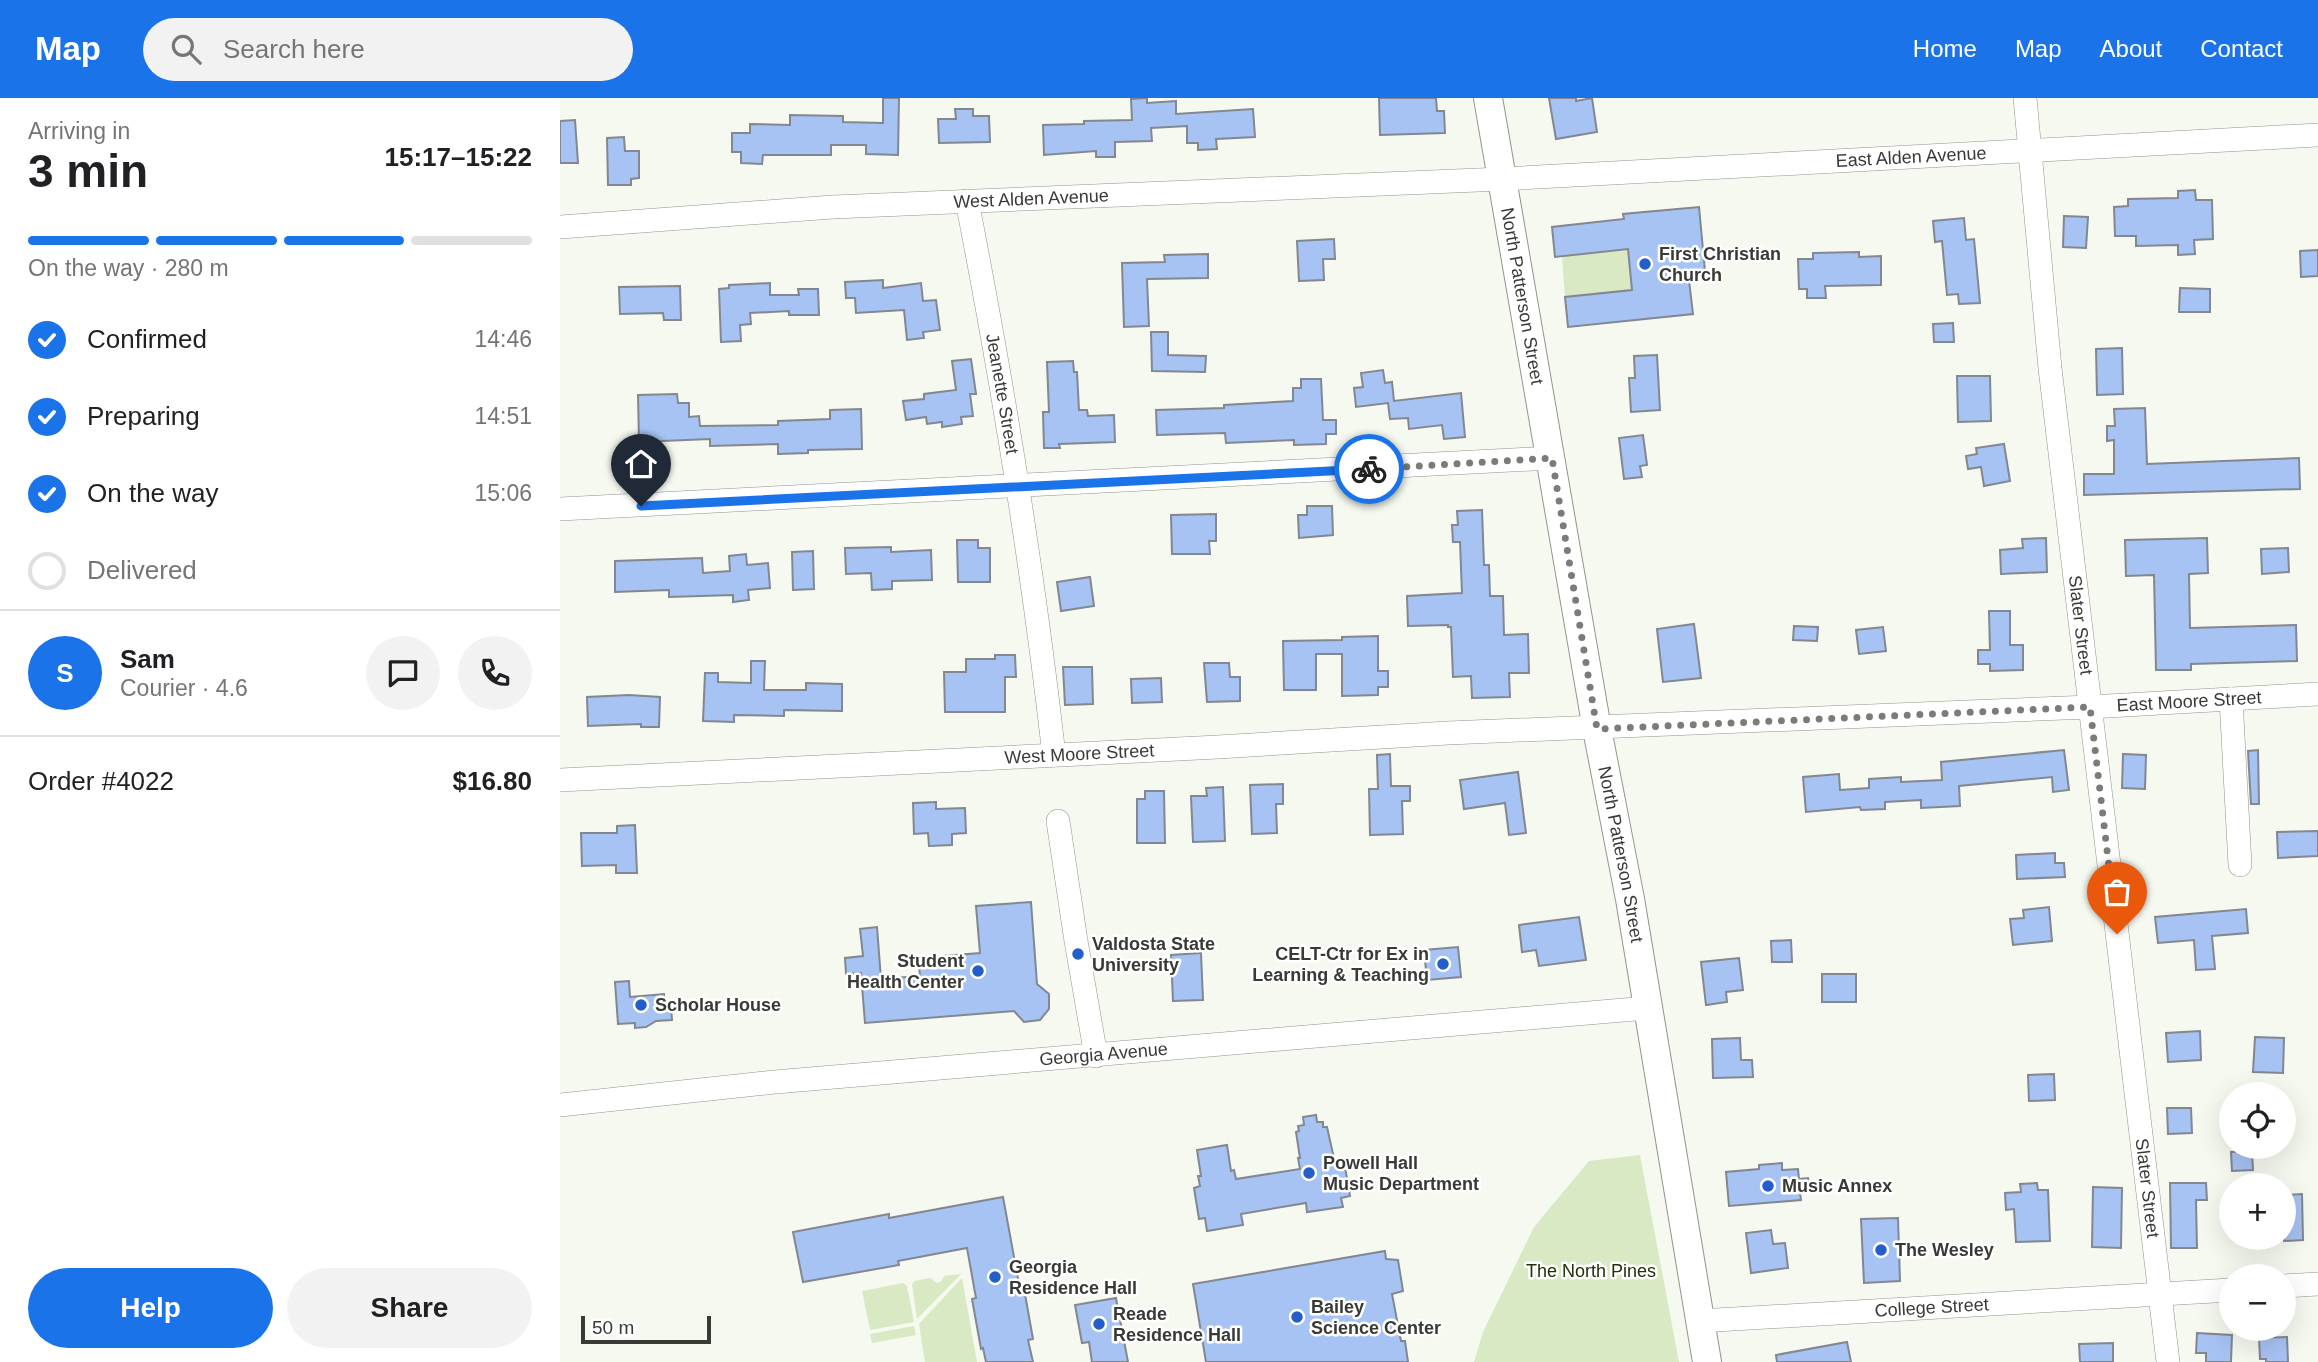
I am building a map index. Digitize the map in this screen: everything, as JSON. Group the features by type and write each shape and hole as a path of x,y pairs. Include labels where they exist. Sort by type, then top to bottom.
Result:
{"main road":[{"name":"North Patterson Street","path":"1488,98 1597,729 1630,899 1707,1362"}],"street":[{"name":"Slater Street","path":"2025,98 2050,368 2168,1362"},
{"name":"East Alden Avenue","path":"1502,178 2318,135"},
{"name":"West Alden Avenue","path":"560,227 833,207 1502,178"},
{"name":"Jeanette Street","path":"967,201 1019,485 1054,755"},
{"path":"560,509 1552,458"},
{"name":"East Moore Street","path":"1597,729 2318,694"},
{"path":"2231,699 2240,865"},
{"name":"West Moore Street","path":"560,780 1448,733 1597,729"},
{"path":"1058,821 1096,1056"},
{"name":"Georgia Avenue","path":"560,1105 775,1082 1647,1009"},
{"path":"2296,1285 2318,1283"},
{"name":"College Street","path":"1699,1321 2219,1291"}],"green space":[{"path":"1628,249 1632,290 1565,297 1562,256"},
{"name":"The North Pines","path":"1640,1155 1679,1362 1474,1362 1483,1332 1534,1227 1589,1161"},
{"path":"961,1274 917,1319 912,1285 914,1281 930,1278 937,1283 942,1281 944,1276"},
{"path":"962,1278 977,1362 925,1362 919,1324"},
{"path":"903,1283 907,1286 914,1322 870,1330 862,1291"},
{"path":"914,1326 916,1335 872,1343 870,1334"}],"building":[{"path":"883,98 899,98 898,155 866,154 866,145 831,145 831,155 763,155 762,164 741,163 741,152 732,152 732,133 750,133 750,124 790,125 790,115 843,116 843,122 883,123"},
{"path":"1147,98 1147,103 1176,101 1176,114 1253,109 1255,137 1216,139 1217,149 1198,150 1198,143 1187,143 1187,126 1151,128 1152,141 1115,142 1115,157 1096,157 1096,151 1044,155 1043,125 1132,120 1131,99"},
{"path":"1379,98 1436,98 1437,111 1444,111 1445,133 1380,135"},
{"path":"1549,98 1576,98 1576,101 1592,98 1597,132 1556,139"},
{"path":"955,109 973,109 973,116 989,116 990,142 939,143 938,119 956,119"},
{"path":"575,120 578,163 560,163 560,121"},
{"path":"624,137 625,151 639,151 639,178 631,179 631,185 608,185 607,138"},
{"path":"2195,190 2196,200 2212,200 2213,239 2194,240 2195,254 2178,255 2178,245 2136,246 2136,236 2115,236 2114,207 2128,206 2128,199 2178,198 2178,191"},
{"name":"First Christian Church","path":"1699,207 1705,271 1688,272 1693,314 1568,327 1565,297 1632,290 1628,249 1555,257 1552,227 1624,219 1623,214"},
{"path":"2064,216 2088,217 2086,248 2063,247"},
{"path":"1964,218 1966,240 1974,239 1980,303 1959,304 1958,294 1947,295 1942,241 1935,242 1933,221"},
{"path":"1334,239 1335,259 1323,259 1324,280 1299,281 1297,241"},
{"path":"2318,250 2318,276 2301,277 2300,251"},
{"path":"1859,252 1859,257 1881,256 1881,285 1825,286 1826,298 1807,298 1807,289 1799,289 1798,259 1813,259 1813,253"},
{"path":"1208,254 1208,278 1147,279 1149,326 1124,327 1122,263 1165,262 1164,255"},
{"path":"883,280 883,288 921,283 923,301 936,300 940,330 923,332 924,338 907,340 904,310 856,313 855,298 846,298 845,282"},
{"path":"770,283 770,295 799,295 798,289 818,289 819,315 789,315 789,311 750,313 751,324 740,325 741,341 721,342 719,289 729,288 729,285"},
{"path":"680,286 681,320 664,320 663,313 620,314 619,287"},
{"path":"2180,288 2210,289 2210,312 2179,312"},
{"path":"1953,323 1954,342 1934,342 1933,324"},
{"path":"1151,332 1168,332 1168,355 1206,356 1205,372 1152,371"},
{"path":"2122,348 2123,394 2097,395 2096,349"},
{"path":"1657,355 1660,410 1631,412 1629,378 1635,378 1634,356"},
{"path":"971,359 976,394 970,394 973,416 961,417 962,424 942,427 942,422 927,424 926,417 906,420 903,401 924,399 924,394 956,390 952,361"},
{"path":"1073,361 1074,372 1077,372 1079,410 1087,410 1088,416 1114,415 1115,442 1059,444 1060,448 1044,448 1043,412 1049,412 1047,362"},
{"path":"1383,370 1385,383 1392,382 1394,401 1461,393 1465,437 1444,439 1442,425 1409,429 1408,418 1390,419 1388,403 1356,407 1354,388 1363,387 1361,373"},
{"path":"1957,376 1990,376 1991,421 1958,422"},
{"path":"1301,379 1321,379 1323,420 1336,420 1336,434 1326,434 1326,444 1294,445 1294,440 1226,443 1225,433 1157,435 1156,410 1224,408 1224,405 1293,401 1293,388 1301,388"},
{"path":"677,394 678,403 689,403 689,417 699,416 700,426 778,425 778,421 830,419 830,410 861,409 862,449 808,450 808,453 778,454 778,444 710,446 710,439 639,442 638,395"},
{"path":"2145,408 2147,464 2299,458 2300,489 2084,495 2084,474 2114,474 2114,440 2107,441 2107,426 2115,426 2114,409"},
{"path":"1643,435 1647,465 1640,466 1642,477 1624,479 1619,438"},
{"path":"2004,444 2010,481 1984,486 1981,467 1968,469 1966,456 1977,454 1976,448"},
{"path":"1307,506 1332,506 1333,535 1299,538 1298,515 1307,515"},
{"path":"1482,510 1484,565 1489,565 1490,596 1503,596 1504,635 1528,634 1529,673 1509,673 1510,697 1472,698 1471,676 1453,677 1451,627 1408,626 1407,596 1462,593 1460,542 1453,542 1452,525 1458,525 1457,511"},
{"path":"1216,514 1216,541 1209,541 1210,554 1172,554 1171,515"},
{"path":"2046,538 2047,572 2001,574 2000,550 2023,548 2022,539"},
{"path":"2207,538 2208,573 2189,574 2190,628 2296,625 2297,661 2191,664 2191,670 2156,670 2154,575 2126,576 2125,540"},
{"path":"957,540 978,540 978,548 990,548 990,582 958,582"},
{"path":"891,547 891,552 931,550 932,580 892,581 892,589 872,590 871,573 846,574 845,548"},
{"path":"2288,548 2289,572 2262,574 2261,549"},
{"path":"813,551 814,589 793,590 792,552"},
{"path":"746,554 747,565 768,563 770,588 748,590 749,600 733,602 733,595 669,597 669,590 615,592 615,561 702,558 703,573 730,571 729,556"},
{"path":"1090,577 1094,606 1061,611 1057,582"},
{"path":"1989,611 2010,611 2010,645 2023,645 2023,670 1990,671 1990,664 1978,664 1978,650 1990,650"},
{"path":"1694,624 1701,678 1663,682 1657,629"},
{"path":"1794,626 1818,627 1817,641 1793,640"},
{"path":"1883,627 1886,651 1859,654 1856,630"},
{"path":"1378,636 1378,671 1388,671 1388,687 1378,687 1378,695 1342,696 1342,654 1316,654 1316,690 1284,690 1283,641 1342,640 1342,637"},
{"path":"995,655 1015,655 1016,677 1005,677 1005,712 945,712 944,672 966,672 966,659 995,659"},
{"path":"751,661 765,661 764,690 806,690 806,683 842,684 842,711 784,710 784,716 734,715 734,722 703,721 705,673 718,673 718,682 751,683"},
{"path":"1204,663 1229,663 1230,677 1240,677 1240,701 1207,702"},
{"path":"1063,667 1092,667 1093,704 1065,705"},
{"path":"1161,678 1162,702 1132,703 1131,679"},
{"path":"587,697 660,697 659,727 641,727 641,724 588,726"},
{"path":"2064,750 2069,790 2053,792 2052,777 1959,786 1960,806 1921,808 1921,800 1885,802 1885,809 1861,810 1860,807 1806,812 1803,777 1839,774 1840,790 1869,788 1869,779 1901,777 1901,782 1942,780 1941,762"},
{"path":"2258,750 2259,804 2251,804 2248,751"},
{"path":"1390,754 1391,786 1410,786 1410,801 1402,801 1403,834 1370,835 1369,789 1378,789 1377,755"},
{"path":"2123,754 2146,755 2145,789 2122,788"},
{"path":"1518,772 1526,833 1509,835 1505,803 1464,809 1460,780"},
{"path":"1283,784 1283,804 1276,804 1277,833 1252,834 1250,785"},
{"path":"1223,787 1225,841 1193,842 1191,796 1207,796 1206,788"},
{"path":"1145,791 1164,791 1165,843 1137,843 1137,799 1145,799"},
{"path":"936,802 936,809 965,808 966,833 952,834 952,845 929,846 928,833 914,834 913,803"},
{"path":"635,825 637,873 616,873 616,865 582,866 581,833 617,833 617,826"},
{"path":"2318,831 2318,856 2278,858 2277,832"},
{"path":"2055,853 2055,863 2064,863 2065,877 2017,879 2016,855"},
{"name":"Student Health Center","path":"1031,902 1037,984 1049,994 1049,1009 1040,1020 1024,1022 1014,1011 865,1023 861,973 846,974 845,958 863,956 860,929 877,927 881,979 920,976 918,958 980,953 976,906"},
{"path":"2049,907 2052,941 2013,945 2010,919 2024,918 2023,910"},
{"path":"2246,909 2248,933 2212,936 2215,969 2196,970 2194,940 2158,943 2155,917"},
{"path":"1579,917 1586,960 1539,966 1536,950 1522,952 1519,925"},
{"path":"1791,940 1792,962 1772,962 1771,941"},
{"name":"CELT-Ctr for Ex in Learning & Teaching","path":"1458,947 1461,977 1427,980 1424,950"},
{"path":"1201,953 1203,1000 1173,1001 1171,955"},
{"path":"1739,958 1743,990 1726,992 1727,1002 1706,1005 1701,962"},
{"path":"1822,974 1856,974 1856,1002 1822,1002"},
{"name":"Scholar House","path":"629,981 630,997 664,994 665,1005 671,1004 672,1020 656,1021 646,1027 635,1028 635,1023 618,1024 615,982"},
{"path":"2200,1031 2201,1060 2168,1062 2166,1033"},
{"path":"2255,1037 2284,1038 2283,1073 2253,1072"},
{"path":"1740,1038 1741,1060 1752,1060 1753,1077 1713,1078 1712,1039"},
{"path":"2054,1074 2055,1100 2029,1101 2028,1075"},
{"path":"2167,1108 2191,1108 2192,1133 2168,1134"},
{"name":"Powell Hall Music Department","path":"1316,1115 1317,1122 1323,1122 1323,1127 1327,1127 1335,1163 1344,1161 1350,1196 1341,1198 1343,1207 1307,1212 1306,1203 1241,1214 1243,1225 1207,1231 1205,1218 1199,1219 1194,1188 1200,1186 1198,1176 1201,1176 1197,1150 1227,1145 1231,1171 1234,1170 1236,1179 1300,1169 1296,1132 1299,1131 1298,1126 1304,1125 1303,1117"},
{"path":"2231,1159 2252,1159 2253,1170 2232,1171"},
{"name":"Music Annex","path":"1782,1163 1782,1170 1798,1169 1799,1179 1808,1178 1810,1192 1800,1193 1801,1200 1729,1206 1726,1172 1759,1169 1759,1165"},
{"path":"2037,1183 2038,1190 2048,1190 2050,1241 2016,1242 2014,1209 2006,1210 2005,1193 2021,1192 2020,1184"},
{"path":"2170,1183 2206,1183 2207,1200 2196,1200 2197,1248 2171,1248"},
{"path":"2093,1187 2122,1188 2121,1248 2092,1247"},
{"path":"2296,1194 2302,1194 2303,1240 2296,1240"},
{"name":"Georgia Residence Hall","path":"1003,1197 1021,1295 1025,1294 1033,1339 1028,1340 1033,1362 986,1362 972,1299 976,1298 967,1248 898,1261 899,1265 803,1282 793,1232"},
{"name":"The Wesley","path":"1898,1218 1900,1281 1864,1283 1861,1219"},
{"path":"1771,1230 1773,1244 1785,1243 1788,1268 1751,1273 1746,1233"},
{"name":"Bailey Science Center","path":"1385,1251 1386,1259 1398,1260 1403,1291 1392,1294 1408,1362 1206,1362 1193,1284"},
{"name":"Reade Residence Hall","path":"1116,1298 1128,1362 1092,1362 1089,1342 1082,1343 1075,1305"},
{"path":"2197,1333 2219,1334 2219,1341 2232,1341 2231,1362 2206,1362 2206,1353 2196,1353"},
{"path":"2259,1341 2287,1341 2288,1362 2266,1362 2266,1359 2260,1359"},
{"path":"1847,1342 1851,1362 1777,1362 1776,1355"},
{"path":"2113,1343 2113,1362 2080,1362 2079,1344"}],"way so far":[{"path":"1369,469 1552,458 1597,729 2090,707 2117,934"}],"place":[{"name":"First Christian Church","path":"1645,264"},
{"name":"Valdosta State University","path":"1078,954"},
{"name":"CELT-Ctr for Ex in Learning & Teaching","path":"1443,964"},
{"name":"Student Health Center","path":"978,971"},
{"name":"Scholar House","path":"641,1005"},
{"name":"Powell Hall Music Department","path":"1309,1173"},
{"name":"Music Annex","path":"1768,1186"},
{"name":"The Wesley","path":"1881,1250"},
{"name":"Georgia Residence Hall","path":"995,1277"},
{"name":"Bailey Science Center","path":"1297,1317"},
{"name":"Reade Residence Hall","path":"1099,1324"}],"route":[{"path":"641,506 1369,469"}]}
